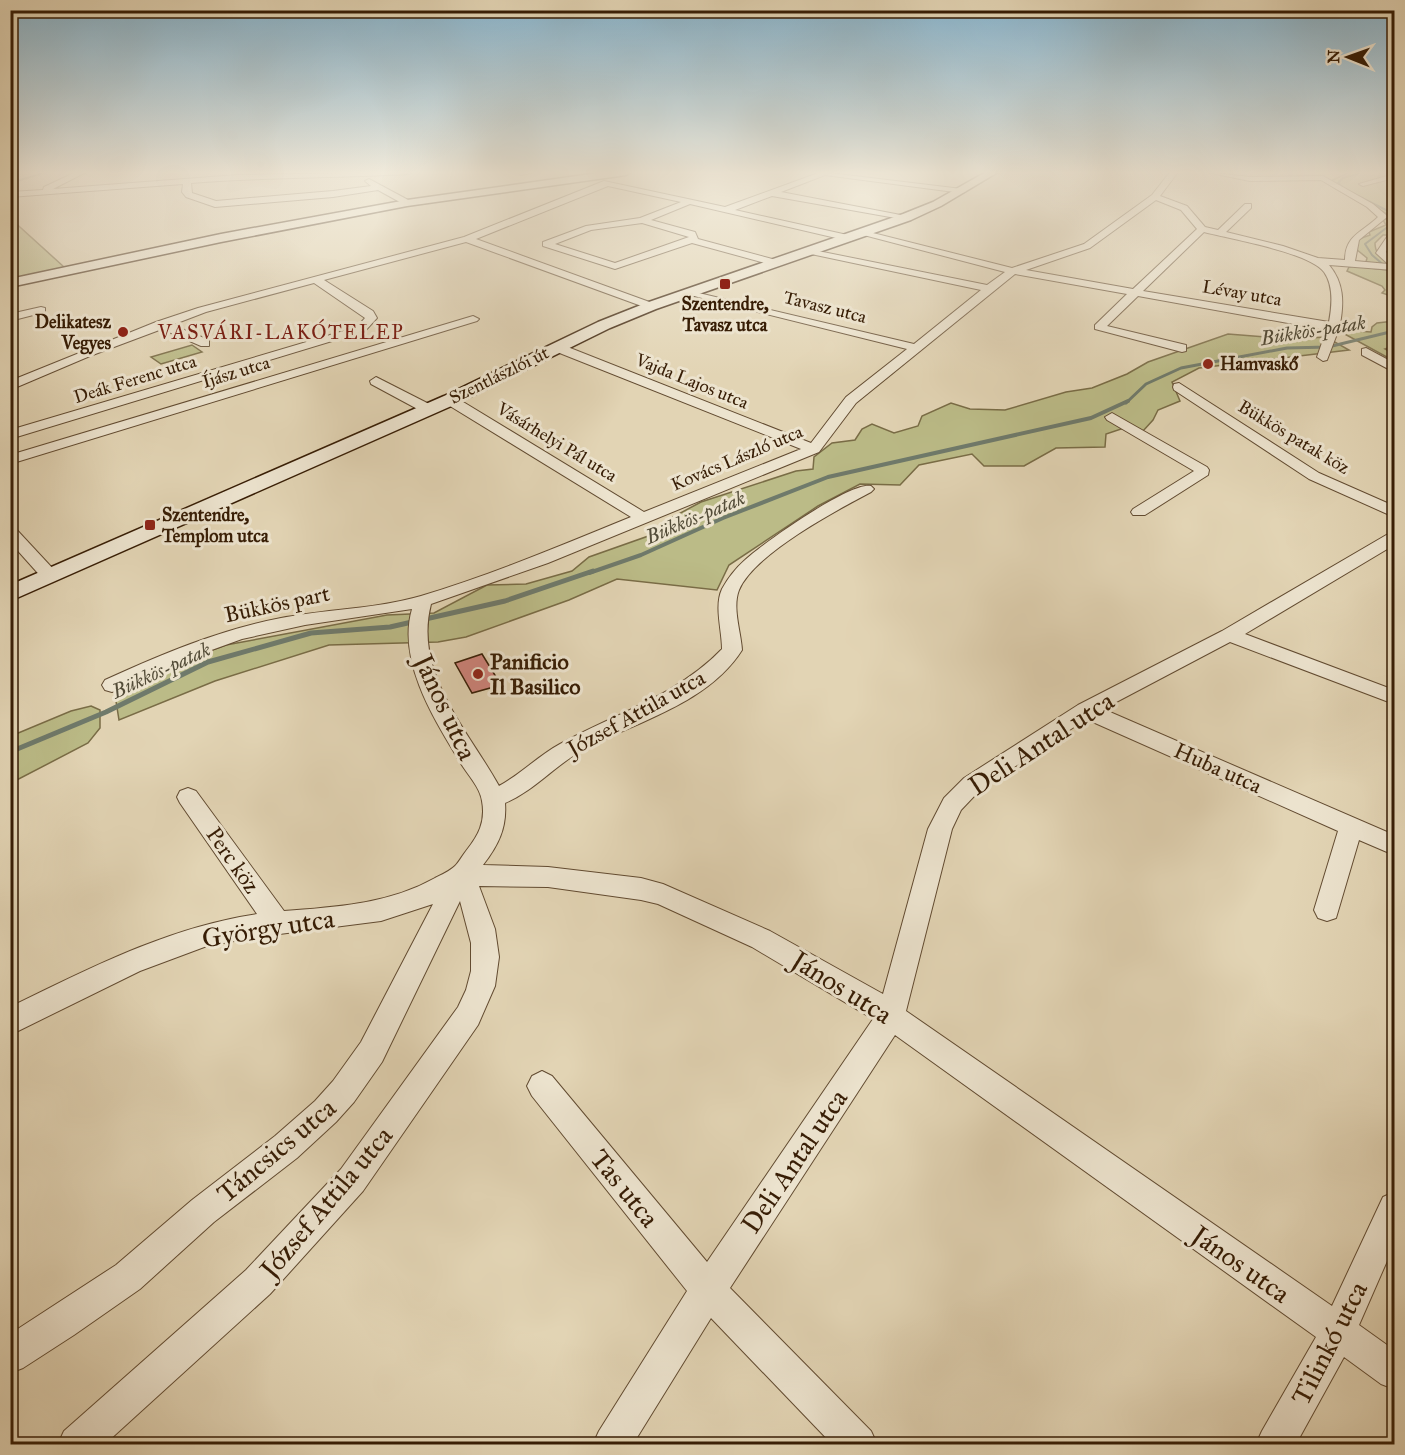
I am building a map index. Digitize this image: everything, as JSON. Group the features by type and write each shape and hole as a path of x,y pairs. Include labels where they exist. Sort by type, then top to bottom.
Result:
{"main road":[{"path":"10,283 212,240"},
{"name":"Szentlászlói út","path":"10,594 428,410 556,347 651,306 844,240"}],"street":[{"path":"10,386 160,324 315,279 463,240"},
{"path":"468,240 651,306"},
{"path":"557,240 546,244 615,266 692,240 776,263"},
{"name":"Lévay utca","path":"872,240 1013,272 1134,292 1328,330"},
{"name":"Kovács László utca","path":"421,607 814,449 851,400 989,289 1013,272 1087,246 1095,240"},
{"path":"1182,348 1099,327 1190,240"},
{"path":"1245,240 1280,248 1317,261 1395,265"},
{"path":"1350,263 1349,248 1353,240"},
{"path":"1390,245 1381,253 1395,265"},
{"path":"811,251 989,289"},
{"path":"1317,261 1332,273 1338,302 1334,324 1328,330 1323,357"},
{"name":"Deák Ferenc utca","path":"10,435 361,329 368,324 371,318 369,313 315,279"},
{"name":"Tavasz utca","path":"690,292 916,348"},
{"path":"10,318 41,310"},
{"name":"Íjász utca","path":"10,460 473,319"},
{"path":"160,324 205,343"},
{"name":"Vajda Lajos utca","path":"556,347 814,449"},
{"path":"1366,352 1395,368"},
{"path":"376,381 428,410"},
{"name":"Bükkös patak köz","path":"1179,387 1314,476 1395,512"},
{"name":"Vásárhelyi Pál utca","path":"450,400 644,518"},
{"path":"1112,417 1202,470 1200,476 1139,512"},
{"name":"József Attila utca","path":"494,798 520,786 566,750 653,708 704,679 732,650 728,598 731,588 740,576 779,542 866,489"},
{"path":"10,532 50,576"},
{"name":"Deli Antal utca","path":"612,1444 708,1290 891,1016 940,829 952,804 972,784 1085,710 1229,635 1395,538"},
{"name":"János utca","path":"421,607 417,648 437,700 462,748 494,798"},
{"name":"Bükkös part","path":"112,685 184,653 234,635 307,619 421,607"},
{"path":"1229,635 1395,697"},
{"name":"Huba utca","path":"1085,710 1395,845"},
{"name":"Perc köz","path":"188,797 278,923"},
{"path":"462,874 491,836 496,818 494,798"},
{"path":"1327,910 1351,826"},
{"name":"József Attila utca","path":"77,1444 258,1282 352,1180 468,1016 481,986 486,963 480,921 462,874"},
{"name":"János utca","path":"462,874 548,877 641,889 663,895 762,939 840,982 891,1016 1395,1371"},
{"name":"György utca","path":"10,1022 170,947 235,928 326,919 406,904 462,874"},
{"name":"Táncsics utca","path":"10,1355 54,1329 144,1264 202,1212 267,1162 339,1098 360,1070 379,1036 462,874"},
{"name":"Tas utca","path":"542,1086 708,1290 858,1444"},
{"name":"Tilinkó utca","path":"1275,1444 1338,1333 1395,1208"}],"green space":[{"path":"10,240 34,240 67,269 11,281"},
{"path":"1359,240 1378,240 1375,243 1377,252 1394,266 1366,262 1367,258 1356,249"},
{"path":"1349,267 1394,271 1394,297 1382,293 1385,290 1382,286 1347,271"},
{"path":"1394,321 1394,346 1385,349 1394,354 1394,361 1341,332 1341,330 1371,332 1372,327 1377,323"},
{"path":"1228,334 1293,339 1326,337 1349,350 1199,368 1172,382 1180,401 1158,410 1143,431 1124,428 1106,434 1105,447 1056,448 1024,466 984,466 972,454 919,465 900,485 860,484 818,506 729,565 717,590 617,579 569,600 466,637 438,642 329,645 215,681 119,720 116,701 161,669 226,645 387,615 434,613 487,585 526,584 572,571 589,557 654,534 671,518 701,502 796,471 813,469 814,457 832,443 855,440 862,429 872,424 894,433 918,426 922,416 951,403 970,409 1005,410 1066,392 1092,388 1127,374 1148,362"},
{"path":"192,345 202,352 161,364 151,357"},
{"path":"91,706 100,710 100,728 88,743 11,783 11,736 71,711"}],"building":[{"name":"Panificio Il Basilico","path":"482,654 501,685 472,693 455,663"}],"waterway":[{"name":"Bükkös-patak","path":"1370,240 1365,244 1372,255 1393,273"},
{"name":"Bükkös-patak","path":"1126,403 1146,384 1181,368 1287,348 1328,347 1394,331"},
{"name":"Bükkös-patak","path":"589,573 641,555 723,518 828,477 1091,418 1128,401"},
{"name":"Bükkös-patak","path":"10,752 106,712 208,662 311,633 390,627 505,601 593,571"}],"place":[{"name":"Szentendre, Tavasz utca","path":"725,284"},
{"name":"Delikatesz Vegyes","path":"123,332"},
{"name":"Hamvaskő","path":"1208,364"},
{"name":"Szentendre, Templom utca","path":"150,525"},
{"name":"Panificio Il Basilico","path":"478,674"}],"district":[{"name":"VASVÁRI-LAKÓTELEP","path":"281,332"}]}
